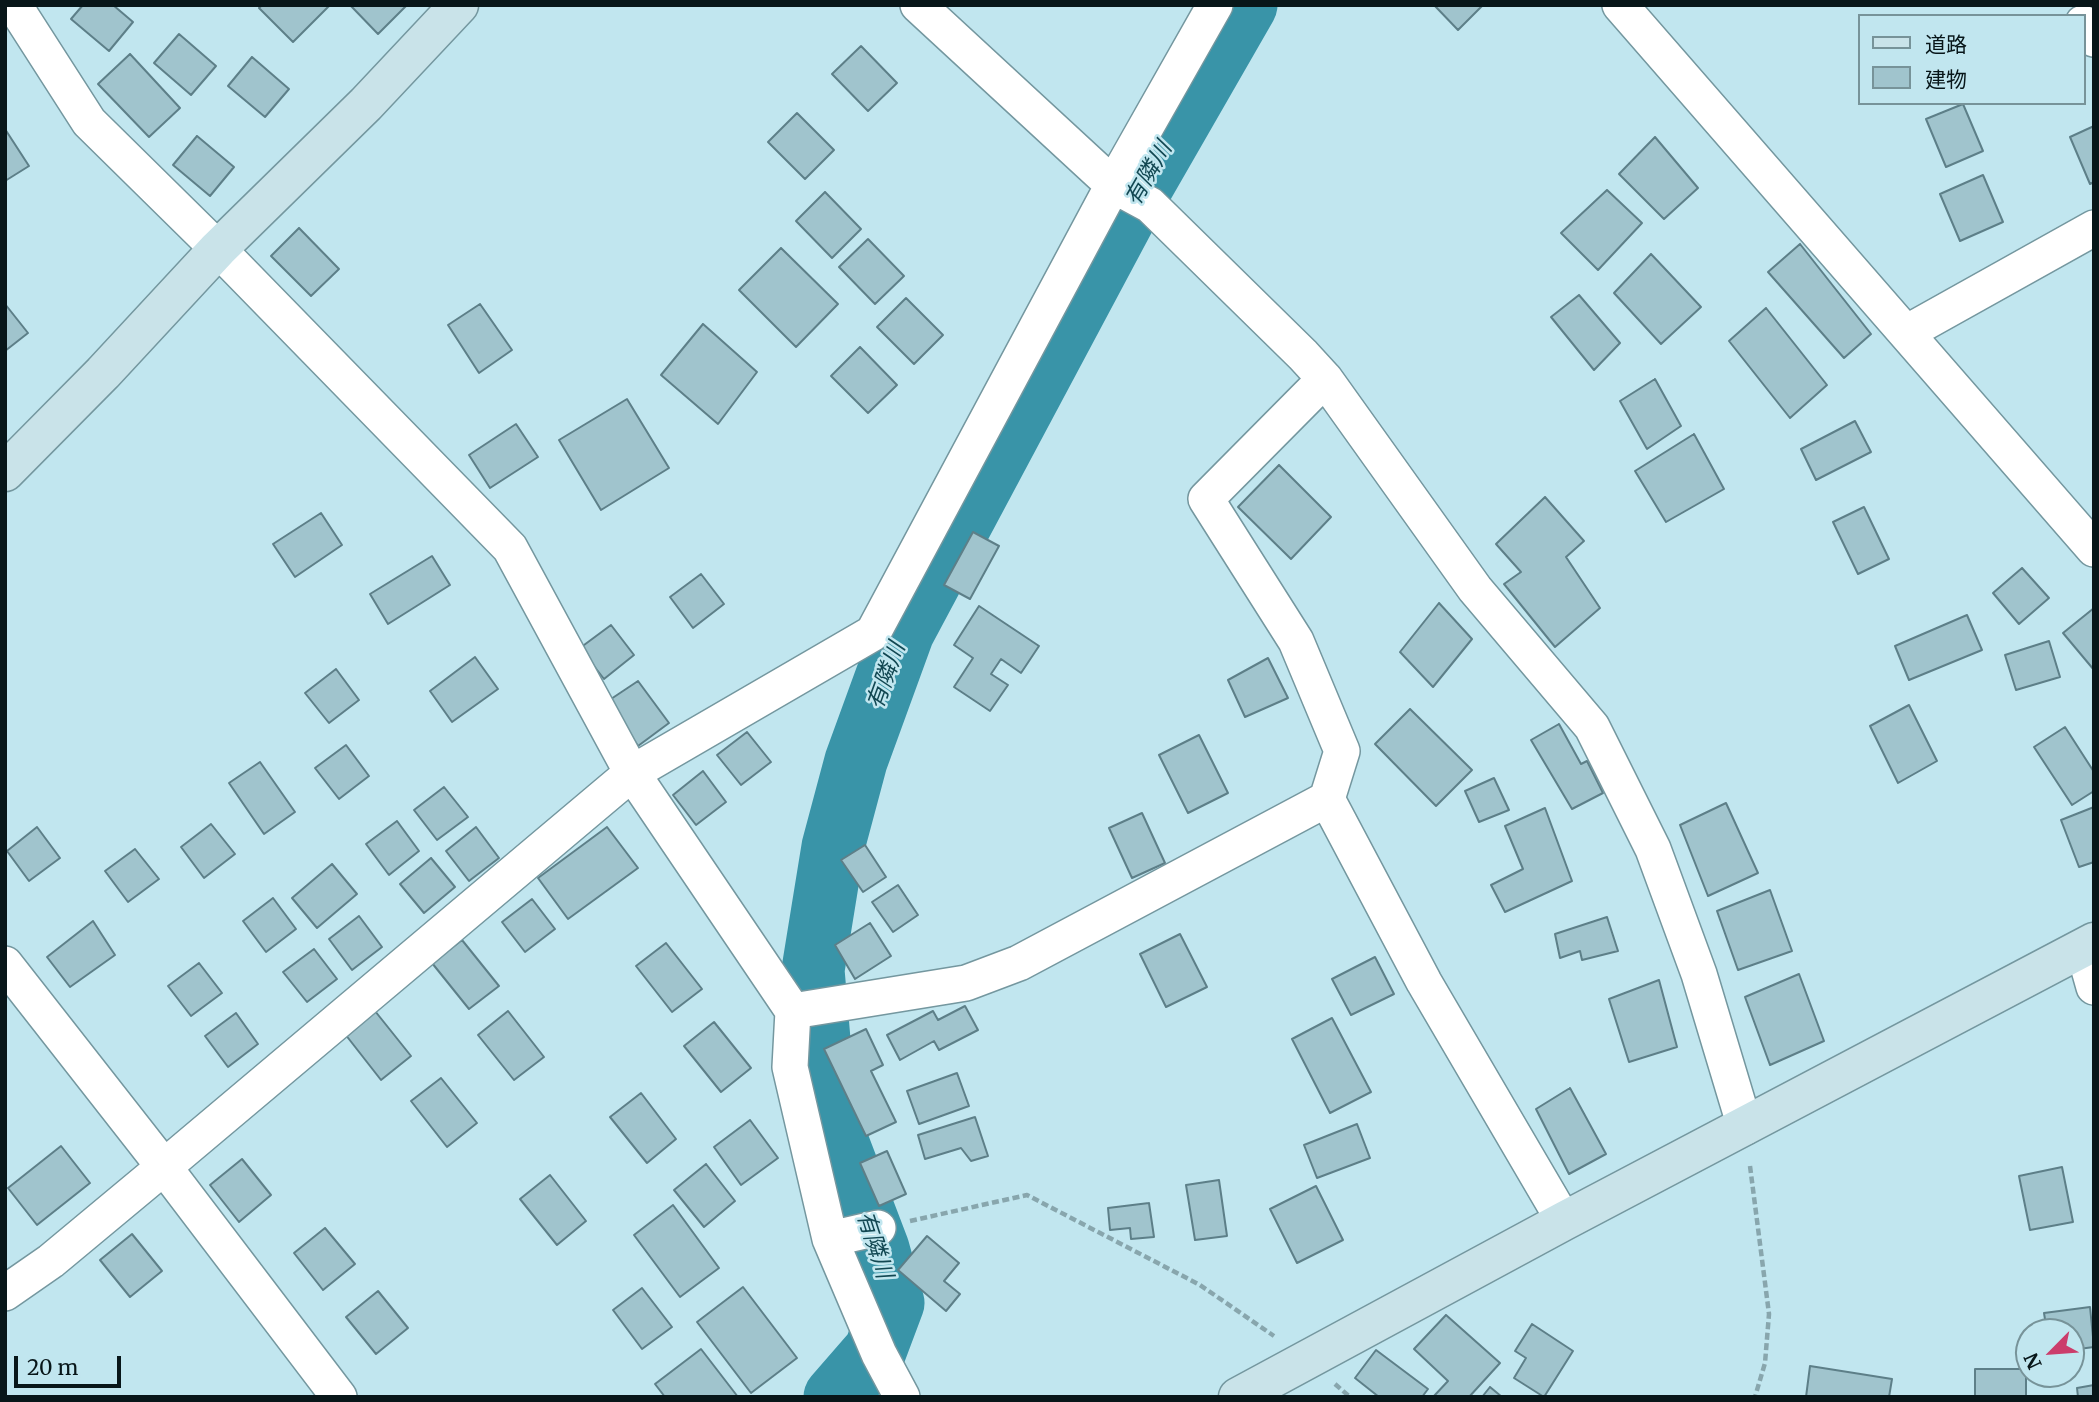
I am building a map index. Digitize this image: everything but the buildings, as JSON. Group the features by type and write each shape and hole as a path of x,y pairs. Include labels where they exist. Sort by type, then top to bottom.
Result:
{"street":[{"path":"5,472 103,373 218,249 366,104 458,5"},
{"path":"918,5 1128,193 1303,355 1325,379 1475,589 1592,727 1653,849 1699,974 1745,1127"},
{"path":"5,1293 51,1261 632,774 873,633 1128,193 1216,5"},
{"path":"1620,5 2094,550"},
{"path":"14,15 89,122 218,249 509,548 632,774 794,1010 790,1066 837,1237 873,1338 902,1397"},
{"path":"1906,333 2094,228"},
{"path":"1325,379 1206,499 1296,641 1342,751 1328,799 1424,982 1564,1221"},
{"path":"794,1010 966,983 1019,963 1328,799"},
{"path":"1238,1397 1564,1221 2088,945 2094,987"},
{"path":"5,964 339,1397"},
{"path":"837,1237 878,1228"}],"path":[{"path":"1745,1127 1769,1314 1765,1363 1755,1397"},
{"path":"878,1228 1027,1195 1200,1284 1307,1359 1349,1397"}],"waterway":[{"name":"有隣川","path":"835,1397 875,1351 893,1303 878,1249 825,1110 813,970 833,847 856,761 903,632 1127,212 1246,5"}]}
